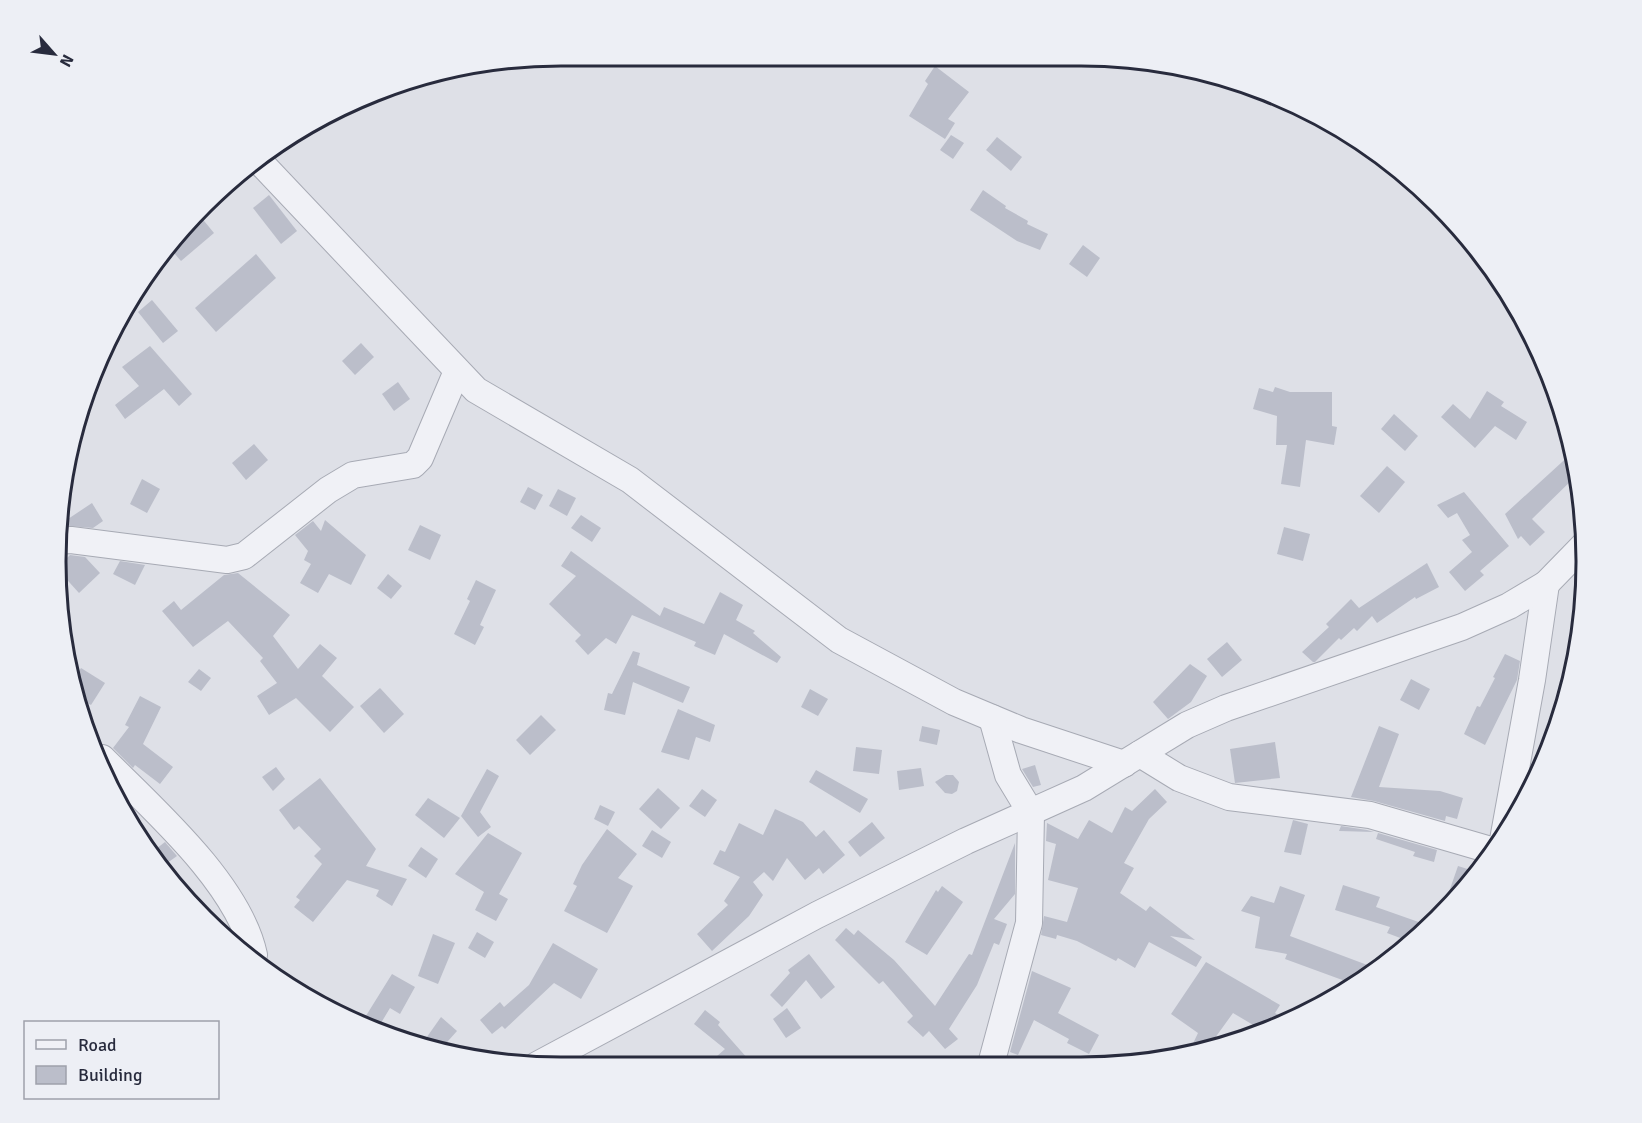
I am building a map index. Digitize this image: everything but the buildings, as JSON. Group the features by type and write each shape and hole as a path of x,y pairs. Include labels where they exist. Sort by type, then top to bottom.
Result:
{"street":[{"path":"263,166 476,390 630,480 839,640 920,686 992,718 1132,759 1229,797 1370,815 1484,848"},
{"path":"67,540 226,560 244,556 328,490 353,475 413,465 420,458 457,372"},
{"path":"552,1057 817,915 956,846 1084,788 1187,725 1226,708 1462,627 1509,606 1546,584 1576,553"},
{"path":"1508,812 1532,680 1546,584"},
{"path":"992,718 1008,775 1031,813 1029,923 993,1057"},
{"path":"111,767 195,854 237,909 251,948"}]}
